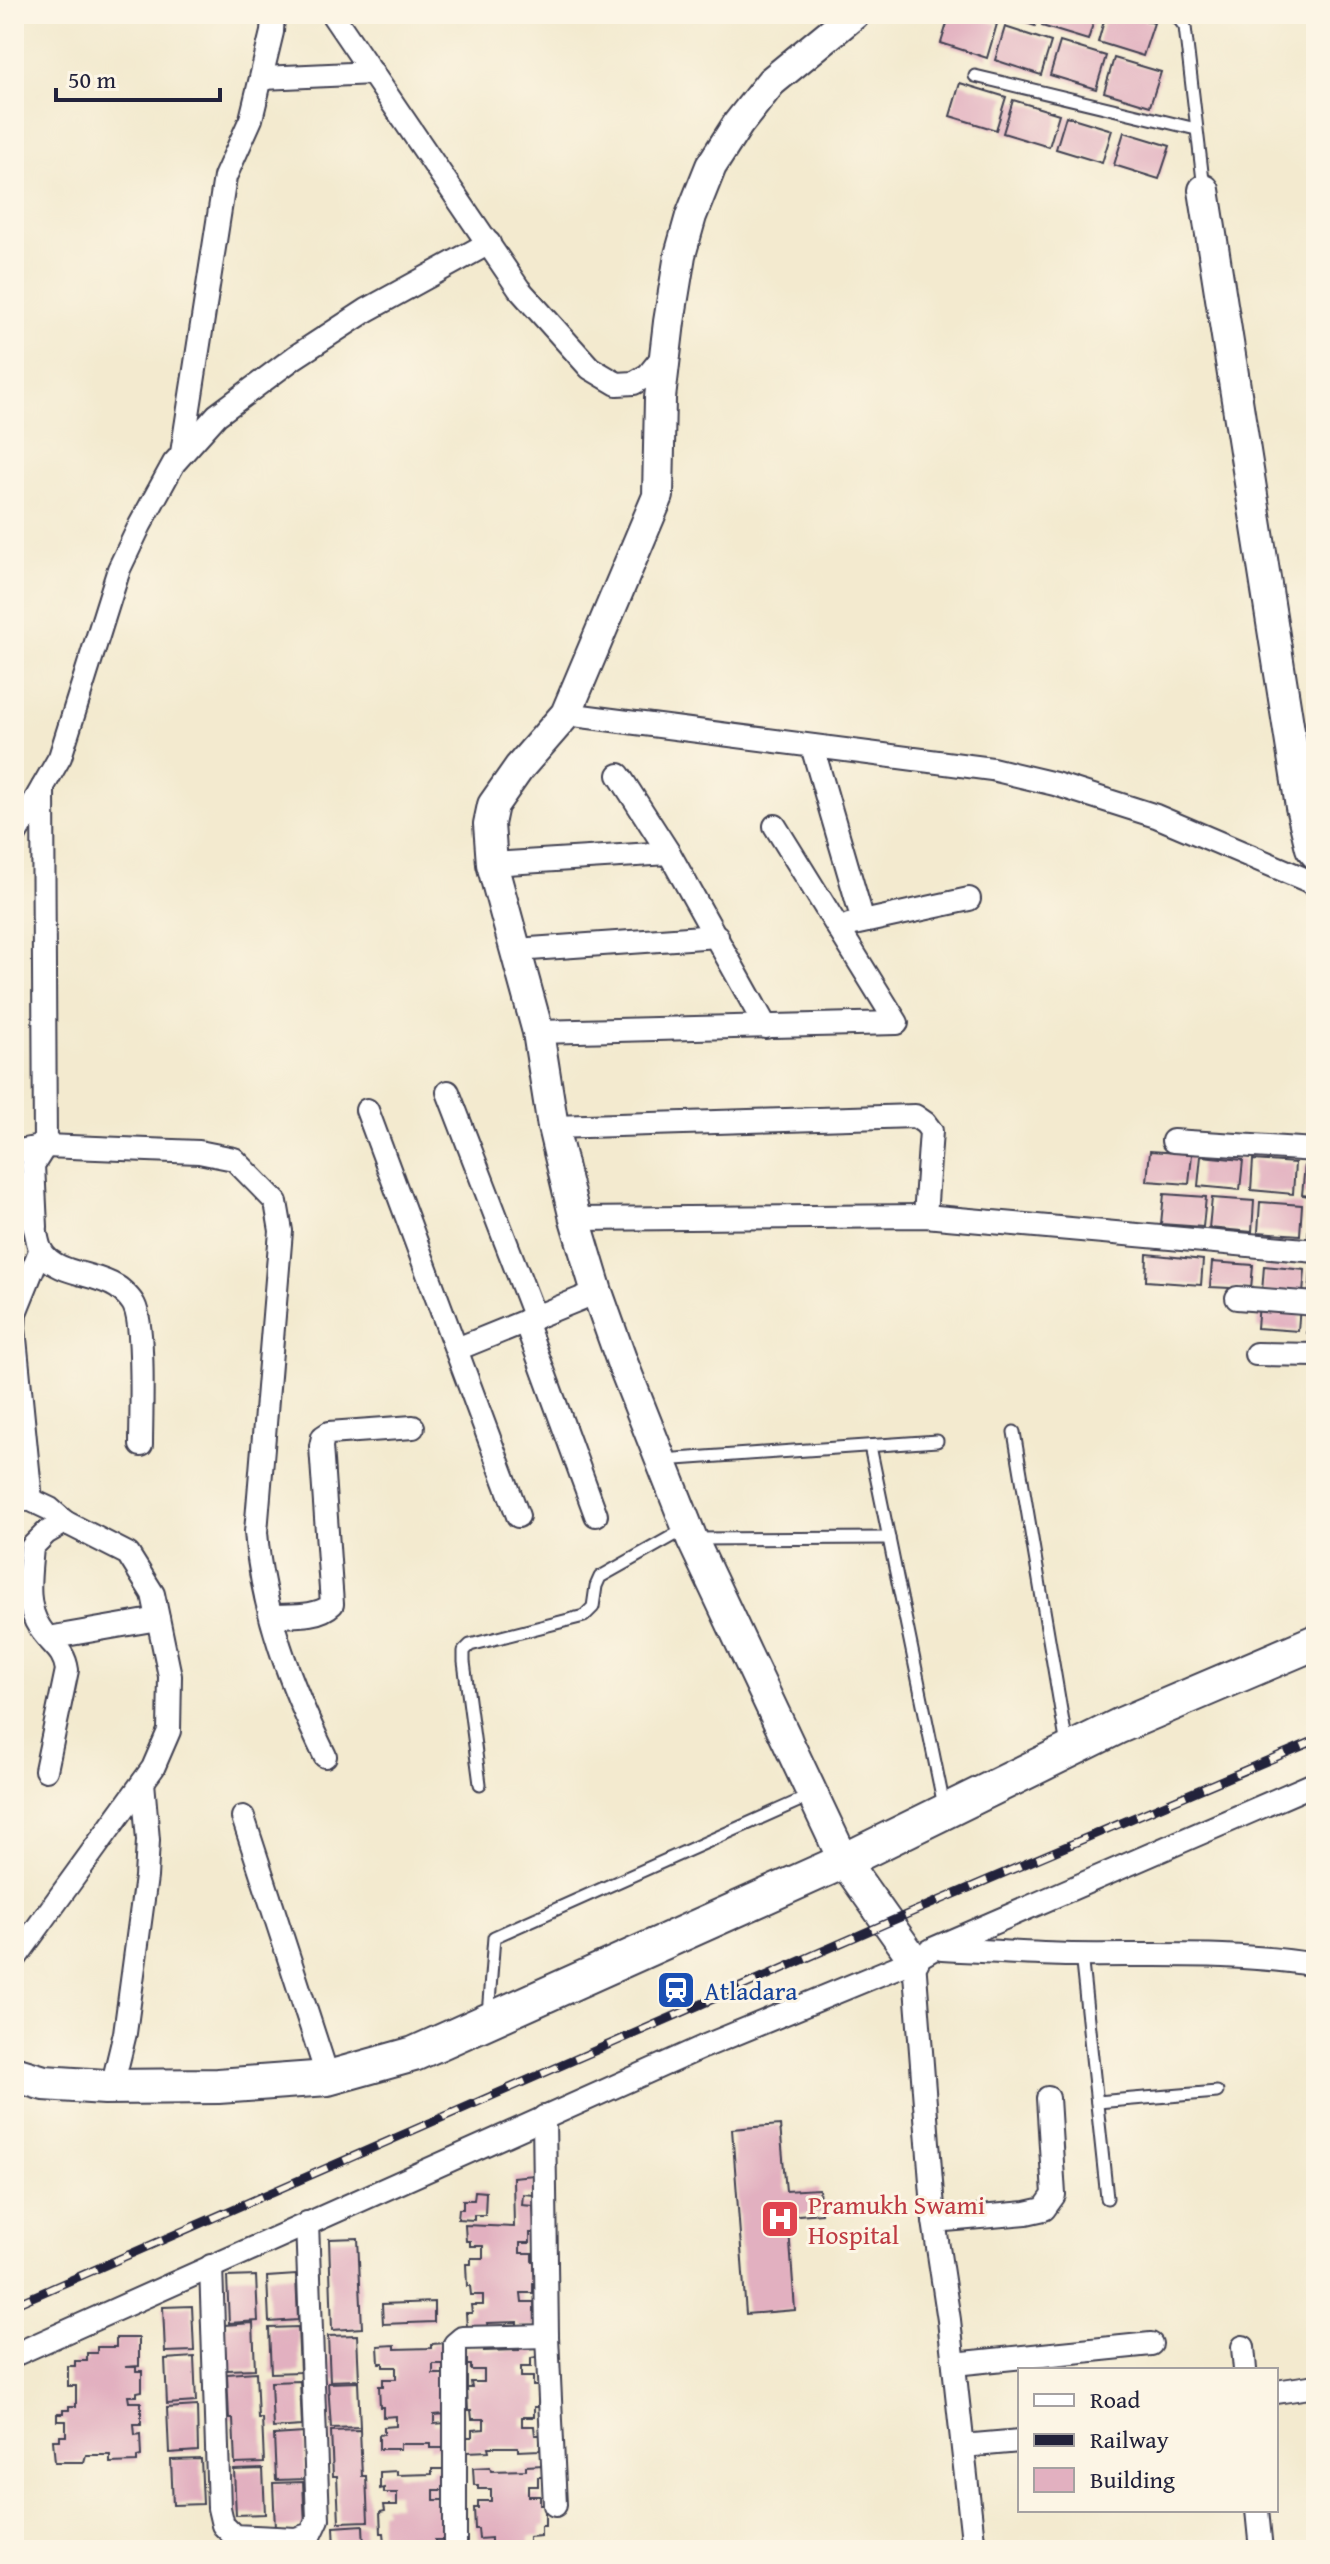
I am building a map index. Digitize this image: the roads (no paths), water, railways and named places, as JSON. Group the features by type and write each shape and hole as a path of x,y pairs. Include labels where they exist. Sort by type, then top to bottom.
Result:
{"main road":[{"path":"14,2074 44,2083 112,2087 218,2086 328,2078 414,2054 844,1861 1119,1726 1316,1642"}],"street":[{"path":"182,454 225,177 251,119 263,78 273,14"},
{"path":"332,14 519,289 590,368 617,384 634,383 648,375 664,355"},
{"path":"854,14 771,82 738,124 711,166 691,216 680,255 660,398 658,496 566,714 519,768 493,805 489,824 492,864 538,1032 553,1127 575,1219 597,1292 661,1460 690,1533 844,1861 924,1954 934,2221 954,2364 974,2550"},
{"path":"263,78 373,73"},
{"path":"1204,190 1301,807 1311,848 1316,854"},
{"path":"14,837 60,757 119,569 174,463 217,415 295,357 367,310 489,243"},
{"path":"566,714 992,769 1055,784 1156,816 1316,884"},
{"path":"812,746 863,921"},
{"path":"619,775 669,853 766,1027"},
{"path":"17,1951 93,1853 153,1768 169,1731 170,1676 153,1594 128,1554 65,1522 50,1509 23,1499 14,1328 15,1313 40,1251 33,1165 45,1146 43,786"},
{"path":"538,1032 897,1023 775,826"},
{"path":"492,864 669,853"},
{"path":"838,927 969,899"},
{"path":"516,950 717,936"},
{"path":"448,1092 596,1515"},
{"path":"367,1110 518,1516"},
{"path":"553,1127 915,1116 931,1131 925,1216"},
{"path":"1173,1141 1316,1150"},
{"path":"14,1152 45,1146 199,1152 234,1159 276,1202 281,1231 256,1532 258,1564 289,1676 325,1756"},
{"path":"14,1208 26,1212 36,1227"},
{"path":"575,1219 925,1216 1316,1251"},
{"path":"40,1251 51,1262 117,1287 134,1304 140,1326 141,1445"},
{"path":"457,1349 597,1292"},
{"path":"1237,1298 1316,1304"},
{"path":"1256,1354 1316,1355"},
{"path":"272,1616 318,1613 332,1604 321,1446 323,1437 329,1433 413,1427"},
{"path":"46,1770 67,1670 65,1657 39,1627 30,1605 32,1547 46,1533 65,1522"},
{"path":"48,1638 158,1619"},
{"path":"112,2087 125,2033 146,1877 148,1840 143,1782"},
{"path":"14,2355 703,2047 1316,1783"},
{"path":"243,1817 328,2078"},
{"path":"924,1954 1200,1954 1273,1958 1316,1965"},
{"path":"934,2221 1044,2209 1054,2195 1048,2098"},
{"path":"544,2117 547,2336 555,2505"},
{"path":"211,2266 219,2508 223,2525 234,2536 296,2539 311,2534 318,2519 307,2223"},
{"path":"455,2550 455,2344 462,2338 547,2336"},
{"path":"954,2364 1151,2344"},
{"path":"1243,2347 1245,2368"},
{"path":"1278,2392 1316,2386"},
{"path":"963,2446 1018,2441"},
{"path":"1257,2512 1261,2550"}],"lane":[{"path":"1175,14 1185,27 1204,190"},
{"path":"975,76 1196,129"},
{"path":"1014,1432 1068,1751"},
{"path":"661,1460 937,1441"},
{"path":"870,1446 946,1811"},
{"path":"480,1784 464,1651 470,1645 584,1616 593,1607 600,1577 690,1533 889,1538"},
{"path":"488,2021 494,1937 813,1794"},
{"path":"1081,1954 1107,2198"},
{"path":"1097,2102 1217,2092"}],"railway":[{"path":"14,2305 889,1922 1316,1740"}],"place":[{"name":"Atladara","path":"676,1990"},
{"name":"Pramukh Swami Hospital","path":"780,2219"}]}
